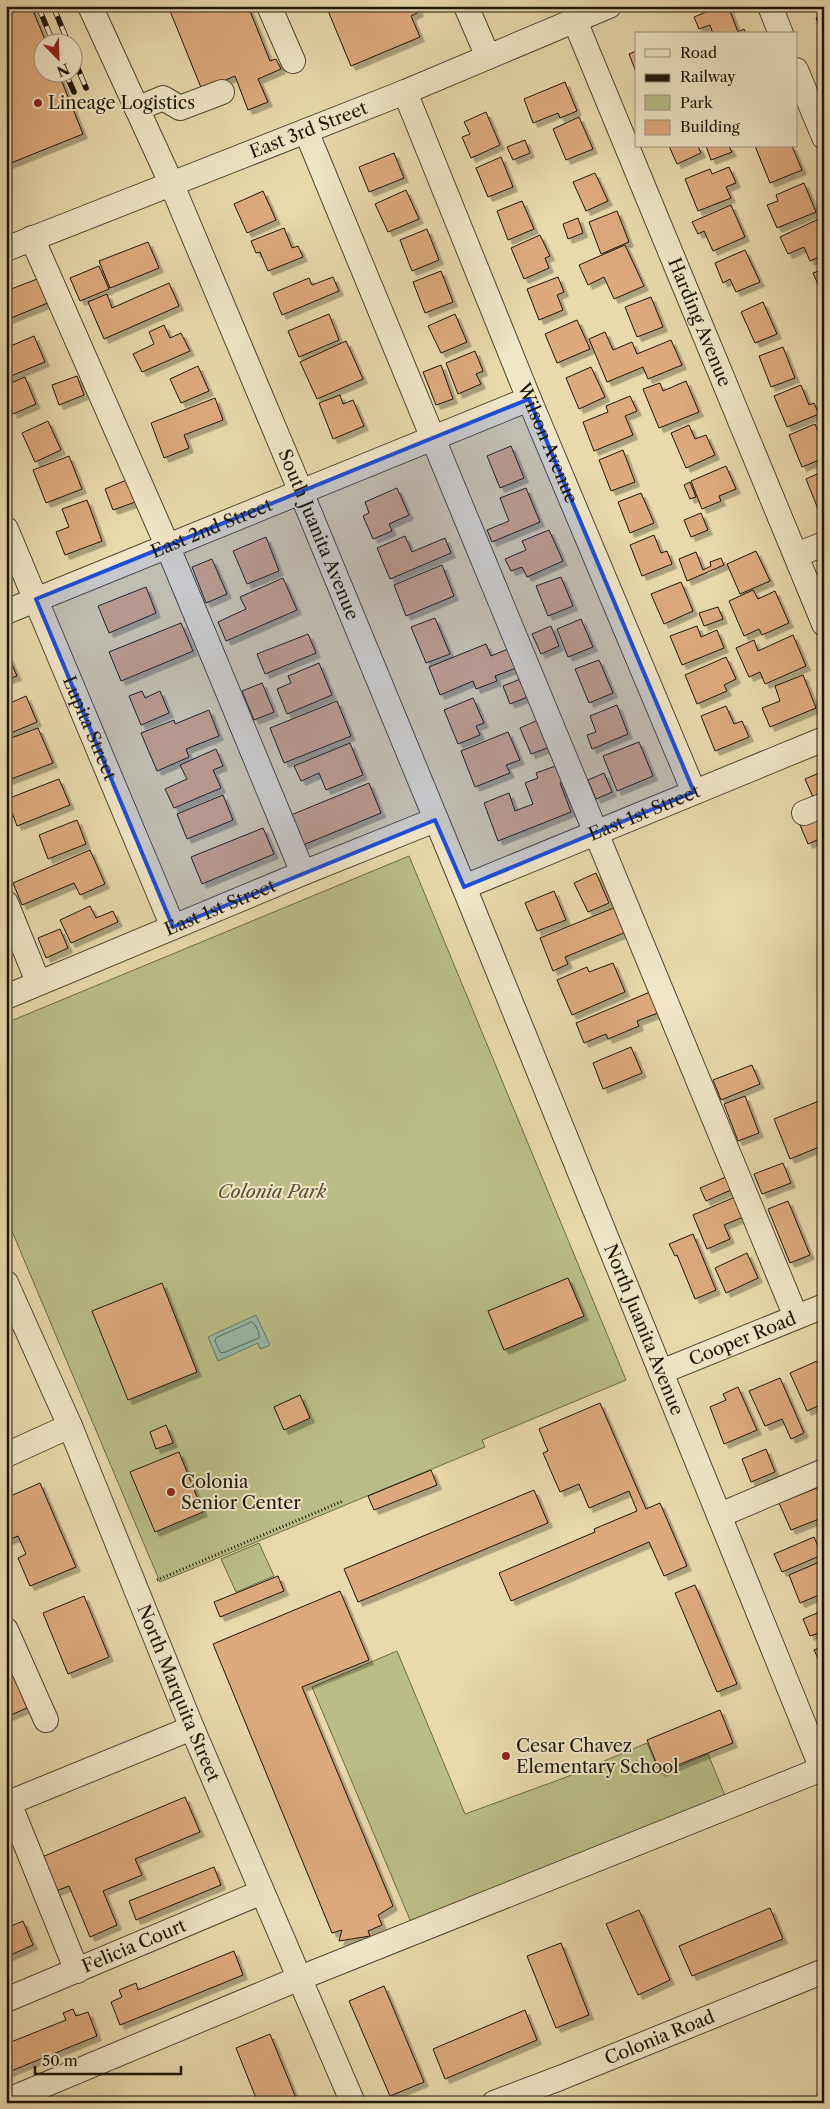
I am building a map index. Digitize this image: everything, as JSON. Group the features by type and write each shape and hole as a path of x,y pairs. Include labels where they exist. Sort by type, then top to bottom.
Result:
{"street":[{"name":"South Juanita Avenue","path":"90,6 172,185 464,887"},
{"path":"269,6 293,61"},
{"path":"466,6 488,57"},
{"name":"East 3rd Street","path":"6,249 405,92 609,6"},
{"path":"770,6 780,32"},
{"name":"Harding Avenue","path":"575,21 824,624"},
{"path":"798,75 824,137"},
{"path":"137,109 163,98 180,108 222,92"},
{"name":"Wilson Avenue","path":"405,92 529,399 694,792"},
{"path":"306,131 796,1317"},
{"path":"32,238 167,545 303,873"},
{"name":"East 2nd Street","path":"6,612 529,399"},
{"name":"Lupita Street","path":"6,529 173,927"},
{"path":"796,555 824,544"},
{"name":"East 1st Street","path":"464,887 597,834 824,739"},
{"name":"East 1st Street","path":"6,997 38,982 435,820"},
{"name":"North Juanita Avenue","path":"464,887 823,1771"},
{"path":"6,904 38,982"},
{"name":"North Marquita Street","path":"6,1283 70,1426 192,1728 353,2103"},
{"name":"Cooper Road","path":"661,1372 824,1306"},
{"path":"6,1455 70,1426"},
{"path":"720,1516 824,1471"},
{"path":"6,1630 46,1720"},
{"path":"77,1970 8,1804 192,1728"},
{"path":"6,2101 300,1978 823,1771"},
{"name":"Felicia Court","path":"6,2000 262,1892"},
{"name":"Colonia Road","path":"494,2103 824,1971"}],"path":[{"path":"157,1580 342,1501"}],"highlighted area":[{"path":"529,399 694,792 464,887 435,820 173,927 36,599"}],"green space":[{"name":"Colonia Park","path":"409,856 626,1380 482,1440 485,1447 160,1582 6,1217 6,1023"},
{"path":"259,1543 274,1576 236,1592 221,1559"},
{"path":"397,1651 465,1814 564,1778 647,1743 660,1774 708,1754 726,1798 413,1927 312,1687"}],"water":[{"path":"256,1315 270,1345 260,1349 258,1343 218,1361 208,1337"}],"building":[{"name":"Lineage Logistics","path":"6,6 31,6 42,32 32,32 32,82 62,82 83,134 6,165"},
{"path":"168,6 248,6 270,61 276,59 281,69 258,79 268,102 248,110 235,76 202,90"},
{"path":"326,6 417,6 419,12 411,16 420,37 351,66"},
{"path":"721,6 728,6 738,32 712,32 710,25 699,29 694,17"},
{"path":"824,15 824,36 816,18"},
{"path":"635,51 635,69 629,54"},
{"path":"565,82 577,111 560,118 558,113 533,123 524,99"},
{"path":"486,112 500,145 471,158 462,137 470,134 464,122"},
{"path":"579,117 593,149 566,160 553,129"},
{"path":"525,140 530,153 513,160 507,147"},
{"path":"670,148 699,148 701,153 677,164"},
{"path":"707,148 730,148 732,152 711,160"},
{"path":"756,148 793,148 802,170 770,183"},
{"path":"394,153 404,178 369,192 359,167"},
{"path":"501,157 513,187 488,197 476,168"},
{"path":"729,167 736,183 726,187 731,198 698,211 685,179 710,169 712,174"},
{"path":"595,173 608,201 586,211 573,182"},
{"path":"804,183 816,212 777,228 767,205 778,201 776,195"},
{"path":"406,190 419,219 388,232 375,204"},
{"path":"263,191 276,220 247,233 234,204"},
{"path":"522,201 534,229 508,240 497,211"},
{"path":"731,205 745,237 713,251 704,231 698,234 692,222"},
{"path":"617,211 629,242 601,254 589,222"},
{"path":"578,218 583,233 568,239 563,224"},
{"path":"821,218 824,224 824,255 810,261 804,247 788,254 780,237"},
{"path":"284,228 292,248 298,246 303,257 268,271 260,252 256,253 251,241"},
{"path":"427,229 439,260 412,271 400,240"},
{"path":"540,235 550,256 545,258 549,268 524,279 511,248"},
{"path":"148,242 159,268 110,288 99,261"},
{"path":"625,245 644,286 614,299 604,277 588,285 579,265"},
{"path":"745,250 760,282 736,292 730,279 723,283 715,263"},
{"path":"99,266 109,289 80,301 70,278"},
{"path":"824,269 824,298 813,273"},
{"path":"441,271 453,302 425,313 413,282"},
{"path":"45,276 55,300 6,320 6,291"},
{"path":"333,277 339,291 282,315 273,293 309,278 312,285"},
{"path":"558,277 564,292 557,295 563,310 539,320 527,289"},
{"path":"169,283 179,306 104,339 88,302 107,294 112,308"},
{"path":"651,297 663,327 637,337 625,307"},
{"path":"763,302 777,334 755,343 741,312"},
{"path":"329,314 339,340 299,357 288,331"},
{"path":"455,314 467,342 441,353 428,326"},
{"path":"577,320 590,349 557,363 545,334"},
{"path":"164,325 170,338 181,333 190,351 142,372 133,354 154,344 149,332"},
{"path":"605,332 613,350 632,342 637,354 671,340 682,365 648,379 643,367 607,382 589,339"},
{"path":"34,336 45,362 6,378 6,348"},
{"path":"346,341 363,379 317,399 300,362"},
{"path":"783,347 795,378 771,387 759,356"},
{"path":"475,351 483,371 476,374 481,384 458,394 446,363"},
{"path":"441,365 453,399 436,405 423,372"},
{"path":"198,366 209,391 181,403 170,379"},
{"path":"591,367 605,397 579,409 566,378"},
{"path":"77,376 84,395 59,405 52,385"},
{"path":"25,377 36,404 13,414 6,396 6,385"},
{"path":"686,381 699,412 659,428 643,389 660,383 663,391"},
{"path":"801,385 809,405 814,403 819,414 787,427 774,396"},
{"path":"340,395 343,404 353,400 364,426 333,439 319,403"},
{"path":"630,396 637,411 625,416 633,435 594,451 583,422 608,412 606,406"},
{"path":"215,398 223,420 184,435 189,448 164,458 151,423"},
{"path":"48,421 61,450 35,462 22,433"},
{"path":"815,424 824,445 824,458 802,467 789,435"},
{"path":"689,425 695,439 706,435 715,455 686,468 671,433"},
{"path":"511,446 524,478 500,488 487,456"},
{"path":"623,450 635,482 611,491 599,460"},
{"path":"69,456 82,489 46,503 33,470"},
{"path":"726,466 736,489 719,496 721,501 702,509 691,481"},
{"path":"824,471 824,506 818,509 806,479"},
{"path":"129,479 138,501 113,510 105,489"},
{"path":"690,482 696,497 690,499 684,485"},
{"path":"397,488 409,515 389,524 392,531 373,539 363,516 369,513 365,502"},
{"path":"526,488 540,522 492,542 487,530 509,521 500,498"},
{"path":"641,493 654,523 630,533 618,502"},
{"path":"87,500 102,541 65,555 56,532 69,527 62,509"},
{"path":"701,513 708,530 691,537 684,520"},
{"path":"549,530 563,561 527,577 522,567 511,571 505,559 526,550 522,541"},
{"path":"654,535 661,553 667,551 672,564 642,576 630,545"},
{"path":"405,536 412,552 445,538 451,553 390,579 377,548"},
{"path":"266,537 279,571 247,584 233,551"},
{"path":"756,551 770,581 740,594 727,564"},
{"path":"696,552 703,570 711,566 710,562 721,558 724,565 687,581 679,559"},
{"path":"212,559 227,594 206,603 192,567"},
{"path":"442,565 454,596 406,616 394,585"},
{"path":"561,577 573,606 548,616 536,586"},
{"path":"283,578 297,610 226,641 218,622 246,609 240,597"},
{"path":"681,582 693,611 664,624 651,594"},
{"path":"146,587 156,613 109,633 98,606"},
{"path":"753,590 758,599 775,591 789,623 762,635 759,629 744,636 729,601"},
{"path":"718,607 723,619 704,626 699,613"},
{"path":"435,618 450,654 426,663 411,627"},
{"path":"581,619 593,647 568,657 557,629"},
{"path":"181,623 193,651 121,681 109,652"},
{"path":"551,626 559,646 541,654 532,634"},
{"path":"697,626 701,637 717,630 724,648 682,665 670,636"},
{"path":"308,634 316,653 265,674 257,654"},
{"path":"793,635 806,666 765,684 760,672 749,677 736,648 754,640 758,651"},
{"path":"486,644 491,656 508,649 516,668 495,676 497,681 476,689 473,681 440,695 429,667"},
{"path":"6,651 17,676 6,680"},
{"path":"726,657 736,679 724,685 727,691 697,704 685,675"},
{"path":"599,660 613,693 589,703 575,669"},
{"path":"319,663 332,695 287,714 277,689 291,683 288,676"},
{"path":"803,675 816,708 770,727 762,708 780,701 775,686"},
{"path":"523,678 530,696 510,704 503,686"},
{"path":"262,683 274,712 254,720 242,691"},
{"path":"142,691 145,698 160,691 169,713 141,725 129,696"},
{"path":"26,696 37,722 6,735 6,705"},
{"path":"473,698 484,723 476,726 480,735 458,744 444,710"},
{"path":"337,701 351,736 284,763 270,728"},
{"path":"617,705 628,734 592,749 587,735 596,732 590,716"},
{"path":"726,706 734,724 742,721 749,737 715,751 701,716"},
{"path":"209,710 219,736 186,749 189,757 157,771 141,733 174,720 175,724"},
{"path":"538,720 550,747 531,754 520,728"},
{"path":"38,728 53,763 6,781 6,740"},
{"path":"508,732 520,760 506,765 510,773 475,787 461,751"},
{"path":"639,742 653,776 617,791 603,756"},
{"path":"350,743 363,775 326,790 319,773 301,781 294,766"},
{"path":"216,749 223,766 213,770 221,788 174,808 165,789 187,779 180,765"},
{"path":"561,764 567,780 560,783 571,812 498,841 484,803 509,793 515,811 533,804 525,783 538,778 536,773"},
{"path":"824,771 824,793 813,797 805,779"},
{"path":"604,773 612,792 596,799 588,780"},
{"path":"59,779 70,805 17,826 7,799"},
{"path":"369,783 381,813 303,845 291,815"},
{"path":"223,795 233,820 187,839 177,814"},
{"path":"824,815 824,837 808,844 800,825"},
{"path":"77,820 86,844 48,859 39,835"},
{"path":"263,828 274,854 202,884 191,857"},
{"path":"90,850 105,884 80,895 74,883 22,905 13,883"},
{"path":"596,873 609,903 588,912 574,883"},
{"path":"554,891 566,920 537,931 525,903"},
{"path":"90,906 96,918 113,911 118,922 71,943 60,920"},
{"path":"616,907 626,932 565,957 568,964 553,971 540,938"},
{"path":"60,929 68,948 46,958 38,938"},
{"path":"613,963 625,992 572,1015 557,980 587,967 589,972"},
{"path":"650,992 658,1013 637,1021 639,1026 608,1039 606,1034 584,1043 576,1023"},
{"path":"631,1047 642,1073 603,1089 593,1063"},
{"path":"752,1065 760,1084 721,1100 713,1080"},
{"path":"745,1096 759,1133 738,1141 724,1104"},
{"path":"824,1099 824,1145 790,1159 774,1119"},
{"path":"783,1163 791,1183 762,1194 754,1174"},
{"path":"726,1177 731,1190 706,1201 700,1188"},
{"path":"735,1197 743,1217 724,1225 730,1239 707,1249 693,1215"},
{"path":"788,1201 810,1255 790,1263 768,1209"},
{"path":"693,1234 716,1290 695,1299 677,1255 675,1256 669,1244"},
{"path":"747,1253 758,1278 726,1293 715,1268"},
{"path":"568,1278 584,1316 504,1350 488,1311"},
{"path":"162,1283 197,1372 128,1400 92,1311"},
{"path":"817,1361 824,1376 824,1403 807,1411 790,1373"},
{"path":"780,1378 804,1433 791,1439 782,1419 765,1426 749,1391"},
{"path":"738,1387 757,1430 724,1444 710,1407 726,1400 723,1394"},
{"path":"300,1395 310,1418 284,1430 274,1407"},
{"path":"600,1403 646,1509 660,1503 687,1566 664,1576 649,1542 511,1601 499,1573 595,1532 594,1529 637,1511 629,1491 589,1508 579,1484 560,1492 543,1453 548,1451 539,1429"},
{"path":"166,1425 173,1443 156,1449 150,1432"},
{"path":"766,1449 775,1472 751,1482 742,1459"},
{"path":"179,1452 203,1512 155,1532 130,1472"},
{"path":"431,1470 437,1485 374,1510 368,1496"},
{"path":"40,1483 76,1567 30,1586 18,1558 26,1554 18,1536 6,1541 6,1498"},
{"path":"817,1488 824,1507 824,1517 791,1530 779,1503"},
{"path":"534,1490 548,1523 358,1602 344,1569"},
{"path":"814,1537 822,1555 782,1572 774,1554"},
{"path":"824,1560 824,1593 800,1603 789,1575"},
{"path":"278,1576 284,1591 220,1617 214,1602"},
{"path":"695,1585 737,1684 717,1692 675,1593"},
{"path":"340,1591 369,1660 302,1687 393,1906 378,1915 382,1925 368,1931 370,1936 339,1941 342,1930 332,1933 213,1644"},
{"path":"84,1596 109,1657 68,1674 43,1613"},
{"path":"824,1610 824,1631 810,1636 803,1619"},
{"path":"824,1646 824,1671 814,1650"},
{"path":"12,1671 27,1708 6,1717 6,1673"},
{"path":"720,1710 733,1743 660,1772 647,1740"},
{"path":"185,1797 200,1832 135,1859 142,1875 103,1891 117,1925 90,1937 69,1886 56,1891 42,1857"},
{"path":"214,1867 221,1885 136,1920 129,1901"},
{"path":"770,1908 783,1939 692,1976 679,1946"},
{"path":"639,1910 670,1980 638,1995 606,1924"},
{"path":"23,1921 33,1945 6,1957 6,1928"},
{"path":"561,1943 589,2015 556,2028 527,1956"},
{"path":"234,1951 243,1975 120,2025 111,2002 122,1997 119,1990 136,1983 138,1990"},
{"path":"384,1986 424,2082 390,2096 349,2001"},
{"path":"73,2009 76,2016 88,2012 97,2036 6,2073 6,2044 66,2020 63,2013"},
{"path":"525,2010 537,2040 445,2079 433,2049"},
{"path":"270,2034 298,2103 258,2103 236,2048"}],"railway":[{"path":"38,6 49,32"},
{"path":"53,6 64,32"},
{"path":"82,78 86,88"},
{"path":"70,82 74,92"}],"place":[{"name":"Lineage Logistics","path":"38,103"},
{"name":"Colonia Senior Center","path":"171,1492"},
{"name":"Cesar Chavez Elementary School","path":"506,1756"}]}
